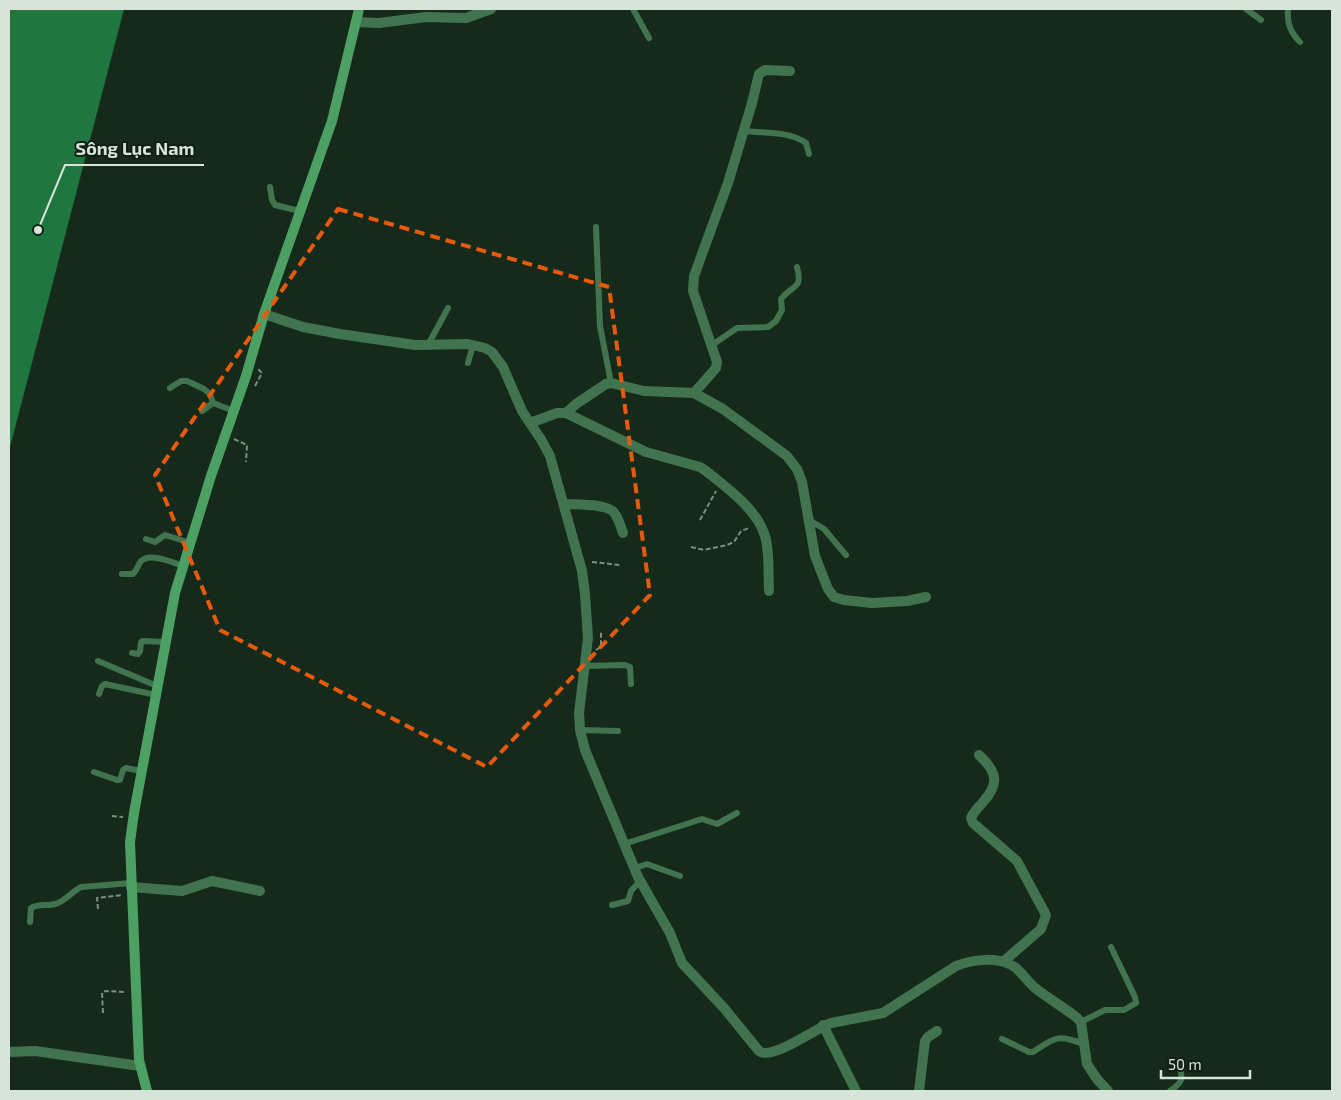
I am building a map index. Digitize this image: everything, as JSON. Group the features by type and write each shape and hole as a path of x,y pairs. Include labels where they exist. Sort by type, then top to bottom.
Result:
{"street":[{"path":"147,1091 140,1066 135,992 130,842 165,642 175,593 264,314 332,121 359,9"},
{"path":"356,22 379,23 426,17 466,18 491,9"},
{"path":"694,393 716,368 718,362 692,283 697,264 728,183 759,74 765,70 790,71"},
{"path":"264,314 303,327 396,342 428,345 473,345 492,352 497,358 503,367 522,411 550,456 578,557 588,638 579,713 580,730 591,766 640,881 670,933 682,963 724,1008 762,1054 770,1053 786,1046 823,1025 883,1013 956,966 964,963 990,960 1004,961 1018,970 1034,987 1081,1022 1087,1064 1104,1090"},
{"path":"566,413 598,389 610,383 644,391 694,393 722,409 787,456 798,469 815,556 828,589 834,597 872,603 907,601 926,597"},
{"path":"530,423 557,413 566,413 646,452 700,467 720,482 752,512 760,524 767,545 769,591"},
{"path":"564,504 611,509 616,514 623,533"},
{"path":"979,755 990,765 995,776 995,786 973,813 971,818 973,823 1017,861 1046,915 1041,929 1004,961"},
{"path":"132,888 182,891 212,881 260,891"},
{"path":"823,1025 856,1091"},
{"path":"919,1091 925,1041 938,1030"},
{"path":"9,1052 36,1051 140,1066"}],"lane":[{"path":"634,9 649,38"},
{"path":"1246,9 1261,20"},
{"path":"1288,9 1289,26 1300,42"},
{"path":"743,131 783,135 802,140 806,143 809,154"},
{"path":"270,187 272,200 276,205 300,211"},
{"path":"596,227 600,326 610,383"},
{"path":"712,345 737,328 765,328 776,321 782,310 781,299 799,283 797,267"},
{"path":"428,345 448,308"},
{"path":"468,362 473,345"},
{"path":"170,388 181,381 187,381 210,394 213,403"},
{"path":"213,403 234,411"},
{"path":"202,411 213,403"},
{"path":"808,520 824,529 846,555"},
{"path":"146,539 155,542 165,535 191,543"},
{"path":"122,574 133,574 140,562 145,558 152,557 184,566"},
{"path":"132,653 138,654 141,642 143,641 165,642"},
{"path":"98,661 157,691"},
{"path":"585,666 625,665 630,667 631,684"},
{"path":"99,694 102,686 105,684 157,691"},
{"path":"580,730 618,731"},
{"path":"94,772 120,780 123,770 126,768 141,771"},
{"path":"624,844 702,819 717,824 737,813"},
{"path":"634,868 647,864 680,876"},
{"path":"612,905 628,901 631,891 640,881"},
{"path":"30,922 31,908 34,906 57,904 81,887 132,888"},
{"path":"1081,1022 1105,1010 1124,1010 1136,1003 1135,997 1111,947"},
{"path":"1002,1038 1029,1052 1033,1052 1059,1038 1066,1037 1084,1044"},
{"path":"1170,1091 1181,1082 1182,1077 1179,1063"}],"path":[{"path":"225,436 247,445 246,462"},
{"path":"700,520 720,482"},
{"path":"691,547 704,550 727,545 734,542 744,529 760,524"},
{"path":"578,557 586,561 620,565"},
{"path":"98,909 97,898 132,888"},
{"path":"103,1013 102,993 105,991 135,992"}],"highlighted area":[{"path":"338,209 609,287 650,595 487,767 220,630 155,475"}],"shaded area":[{"path":"9,9 124,9 9,451"}],"place":[{"name":"Sông Lục Nam","path":"38,230"}]}
